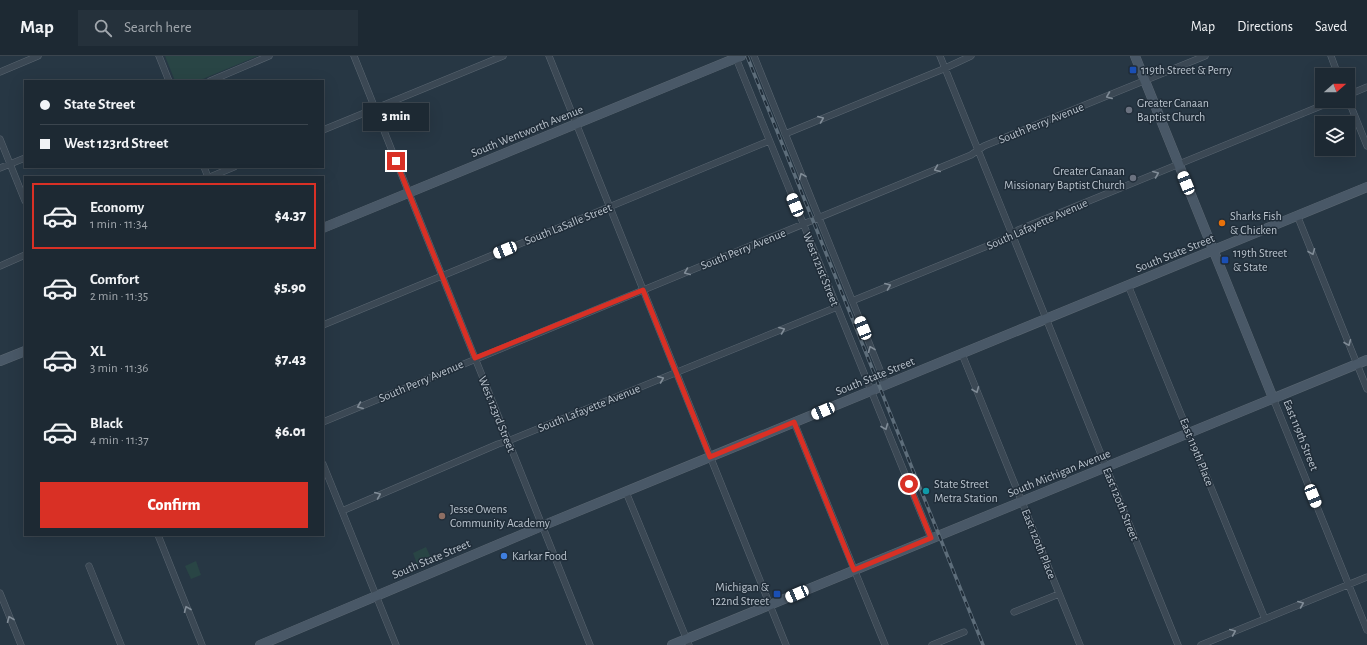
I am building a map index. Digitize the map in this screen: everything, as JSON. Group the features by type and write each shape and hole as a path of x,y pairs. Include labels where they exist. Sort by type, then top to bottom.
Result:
{"street":[{"path":"0,72 38,56"},
{"path":"160,56 170,80"},
{"path":"212,80 269,56"},
{"name":"West 123rd Street","path":"354,56 590,645"},
{"path":"324,130 503,56"},
{"path":"549,56 786,645"},
{"name":"West 121st Street","path":"754,56 886,385"},
{"name":"East 120th Street","path":"940,56 1178,645"},
{"path":"785,134 971,56"},
{"name":"East 119th Street","path":"1135,56 1367,630"},
{"name":"South Perry Avenue","path":"324,422 475,358 819,218 973,154 985,146 1205,56"},
{"path":"1331,56 1335,68"},
{"name":"South Wentworth Avenue","path":"324,228 738,57"},
{"name":"West 121st Street","path":"738,57 769,141 931,538"},
{"path":"1355,92 1367,87"},
{"name":"South Lafayette Avenue","path":"852,301 1007,238 1011,234 1316,108"},
{"path":"1352,108 1367,146"},
{"path":"0,139 24,199"},
{"name":"South LaSalle Street","path":"324,325 769,141"},
{"path":"0,168 24,158"},
{"path":"212,176 232,168"},
{"name":"South State Street","path":"263,644 542,526 1367,187"},
{"path":"1297,215 1367,389"},
{"path":"0,266 24,255"},
{"name":"East 119th Place","path":"1128,285 1265,618"},
{"name":"South Lafayette Avenue","path":"342,511 498,444 837,307"},
{"path":"0,361 24,351"},
{"name":"East 120th Place","path":"962,354 1080,645"},
{"name":"South Michigan Avenue","path":"672,645 687,642 770,605 931,538 1367,360"},
{"path":"794,422 885,645"},
{"path":"324,466 396,645"},
{"path":"626,492 687,642"},
{"path":"158,536 202,645"},
{"path":"89,566 121,645"},
{"path":"1201,645 1367,577"},
{"path":"0,593 20,645"},
{"path":"1014,612 1059,594"},
{"path":"932,645 964,632"}],"green space":[{"path":"165,56 258,56 200,80 175,80"},
{"path":"426,547 431,558 417,564 413,553"},
{"path":"196,561 201,575 191,579 185,566"}],"railway":[{"path":"747,56 983,645"}],"place":[{"name":"119th Street & Perry","path":"1133,70"},
{"name":"Greater Canaan Baptist Church","path":"1129,110"},
{"name":"Greater Canaan Missionary Baptist Church","path":"1133,178"},
{"name":"Sharks Fish & Chicken","path":"1222,223"},
{"name":"119th Street & State","path":"1225,260"},
{"name":"State Street Metra Station","path":"926,491"},
{"name":"Jesse Owens Community Academy","path":"442,516"},
{"name":"Karkar Food","path":"504,556"},
{"name":"Michigan & 122nd Street","path":"777,594"}],"route":[{"path":"396,161 475,358 643,290 710,457 794,422 854,570 931,538 909,484"}]}
